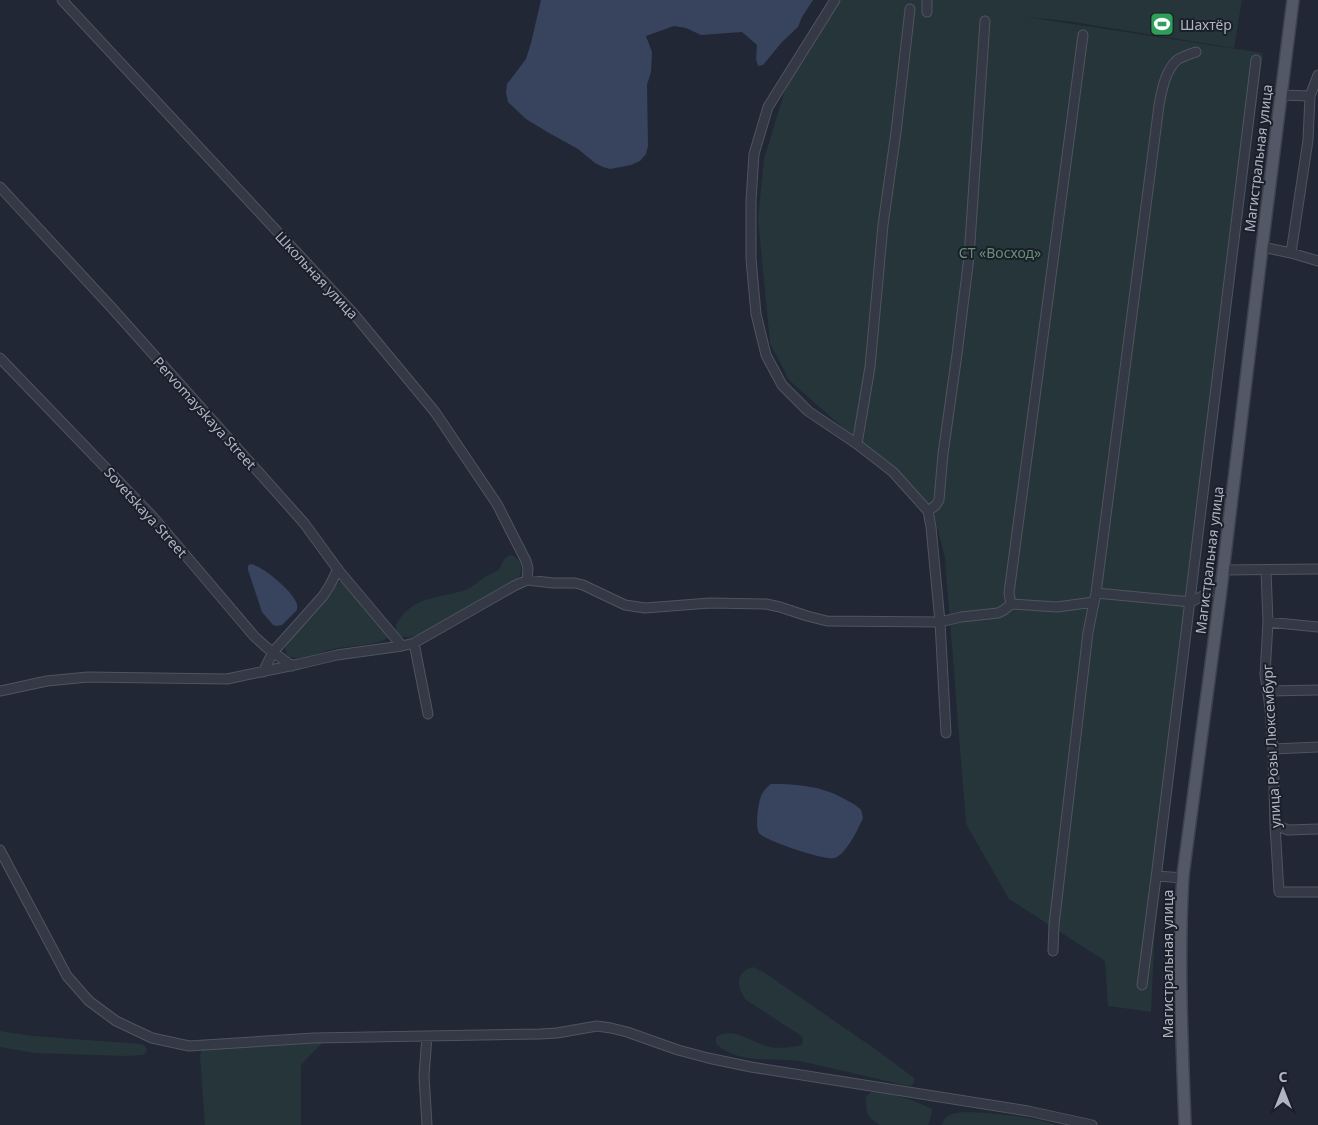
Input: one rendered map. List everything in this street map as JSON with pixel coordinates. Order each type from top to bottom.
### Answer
[{"type":"main road","name":"Магистральная улица","points":[[1185,1125],[1180,956],[1183,878],[1222,583],[1293,0]]},
{"type":"street","name":"Школьная улица","points":[[62,0],[353,313],[435,412],[497,504],[526,561],[528,568],[527,580]]},
{"type":"street","points":[[835,0],[768,107],[754,154],[751,201],[751,259],[756,314],[766,355],[782,385],[808,411],[857,444],[893,472],[928,511],[940,622],[946,733]]},
{"type":"street","points":[[926,0],[927,12]]},
{"type":"street","points":[[857,444],[870,367],[883,225],[910,9]]},
{"type":"street","points":[[928,511],[939,500],[943,454],[969,257],[985,20]]},
{"type":"street","points":[[1011,604],[1009,593],[1083,35]]},
{"type":"street","points":[[1053,951],[1054,925],[1086,652],[1095,598],[1158,105],[1164,83],[1171,68],[1177,60],[1196,52]]},
{"type":"street","points":[[1142,985],[1157,876],[1256,60]]},
{"type":"street","points":[[1291,253],[1308,140],[1310,96],[1318,75]]},
{"type":"street","points":[[1281,95],[1310,96]]},
{"type":"street","name":"Pervomayskaya Street","points":[[0,187],[111,307],[297,515],[338,569],[402,646]]},
{"type":"street","points":[[1262,247],[1318,261]]},
{"type":"street","name":"Sovetskaya Street","points":[[0,358],[153,517],[254,636],[292,666]]},
{"type":"street","points":[[1223,570],[1318,568]]},
{"type":"street","points":[[263,672],[273,652],[323,596],[338,569]]},
{"type":"street","name":"улица Розы Люксембург","points":[[1266,570],[1268,622],[1265,675],[1273,749],[1279,892],[1318,892]]},
{"type":"street","points":[[0,691],[70,678],[227,678],[338,655],[402,646],[414,643],[527,580],[575,583],[626,605],[644,608],[710,603],[766,604],[827,620],[940,622],[961,617],[998,613],[1011,604],[1057,607],[1095,598],[1190,602],[1222,583]]},
{"type":"street","points":[[1268,622],[1318,627]]},
{"type":"street","points":[[414,643],[428,714]]},
{"type":"street","points":[[1267,691],[1318,690]]},
{"type":"street","points":[[1273,749],[1318,747]]},
{"type":"street","points":[[1275,825],[1288,830],[1318,829]]},
{"type":"street","points":[[0,850],[67,976],[89,1001],[116,1021],[152,1038],[189,1046],[314,1038],[540,1034],[597,1026],[626,1032],[678,1050],[717,1060],[1028,1111],[1092,1125]]},
{"type":"street","points":[[1157,876],[1183,878]]},
{"type":"street","points":[[427,1036],[424,1076],[428,1125]]},
{"type":"green space","name":"СТ «Восход»","points":[[841,0],[1242,0],[1234,48],[1067,21],[1026,17],[1263,53],[1157,884],[1151,1012],[1108,1006],[1105,961],[1009,899],[966,824],[945,558],[932,507],[789,380],[770,343],[758,219],[764,159],[790,74]]},
{"type":"green space","points":[[512,555],[521,566],[521,573],[516,580],[428,631],[415,636],[402,637],[396,631],[397,623],[414,606],[431,598],[470,588],[486,576],[499,570],[505,559]]},
{"type":"green space","points":[[338,582],[346,584],[388,634],[387,638],[376,643],[333,649],[300,658],[289,656],[285,648],[288,639],[329,596]]},
{"type":"green space","points":[[753,967],[765,973],[878,1051],[914,1078],[914,1083],[911,1086],[904,1085],[800,1061],[755,1059],[724,1050],[716,1043],[716,1037],[730,1033],[773,1048],[799,1046],[802,1044],[803,1039],[800,1035],[746,1000],[739,985],[740,976],[747,969]]},
{"type":"green space","points":[[0,1031],[33,1036],[141,1044],[146,1047],[147,1051],[143,1055],[127,1056],[35,1053],[0,1047]]},
{"type":"green space","points":[[323,1042],[301,1065],[301,1125],[205,1125],[200,1055],[203,1048]]},
{"type":"green space","points":[[871,1092],[902,1097],[932,1109],[928,1125],[880,1125],[869,1117],[867,1111],[866,1097]]},
{"type":"green space","points":[[967,1112],[1012,1115],[1056,1125],[942,1125],[948,1116]]},
{"type":"water","points":[[541,0],[813,0],[798,27],[782,42],[763,65],[758,66],[756,59],[757,45],[742,32],[701,35],[686,28],[674,26],[646,36],[652,52],[651,72],[647,85],[648,146],[646,154],[640,161],[631,165],[610,169],[595,163],[578,149],[526,119],[508,102],[507,84],[526,59]]},
{"type":"water","points":[[250,564],[262,569],[276,579],[296,602],[297,610],[282,625],[273,625],[262,612],[248,570]]},
{"type":"water","points":[[771,784],[801,785],[820,789],[839,796],[860,809],[863,818],[844,851],[835,858],[809,854],[772,841],[759,833],[757,821],[760,800],[764,791]]},
{"type":"place","name":"Шахтёр","points":[[1162,24]]}]
